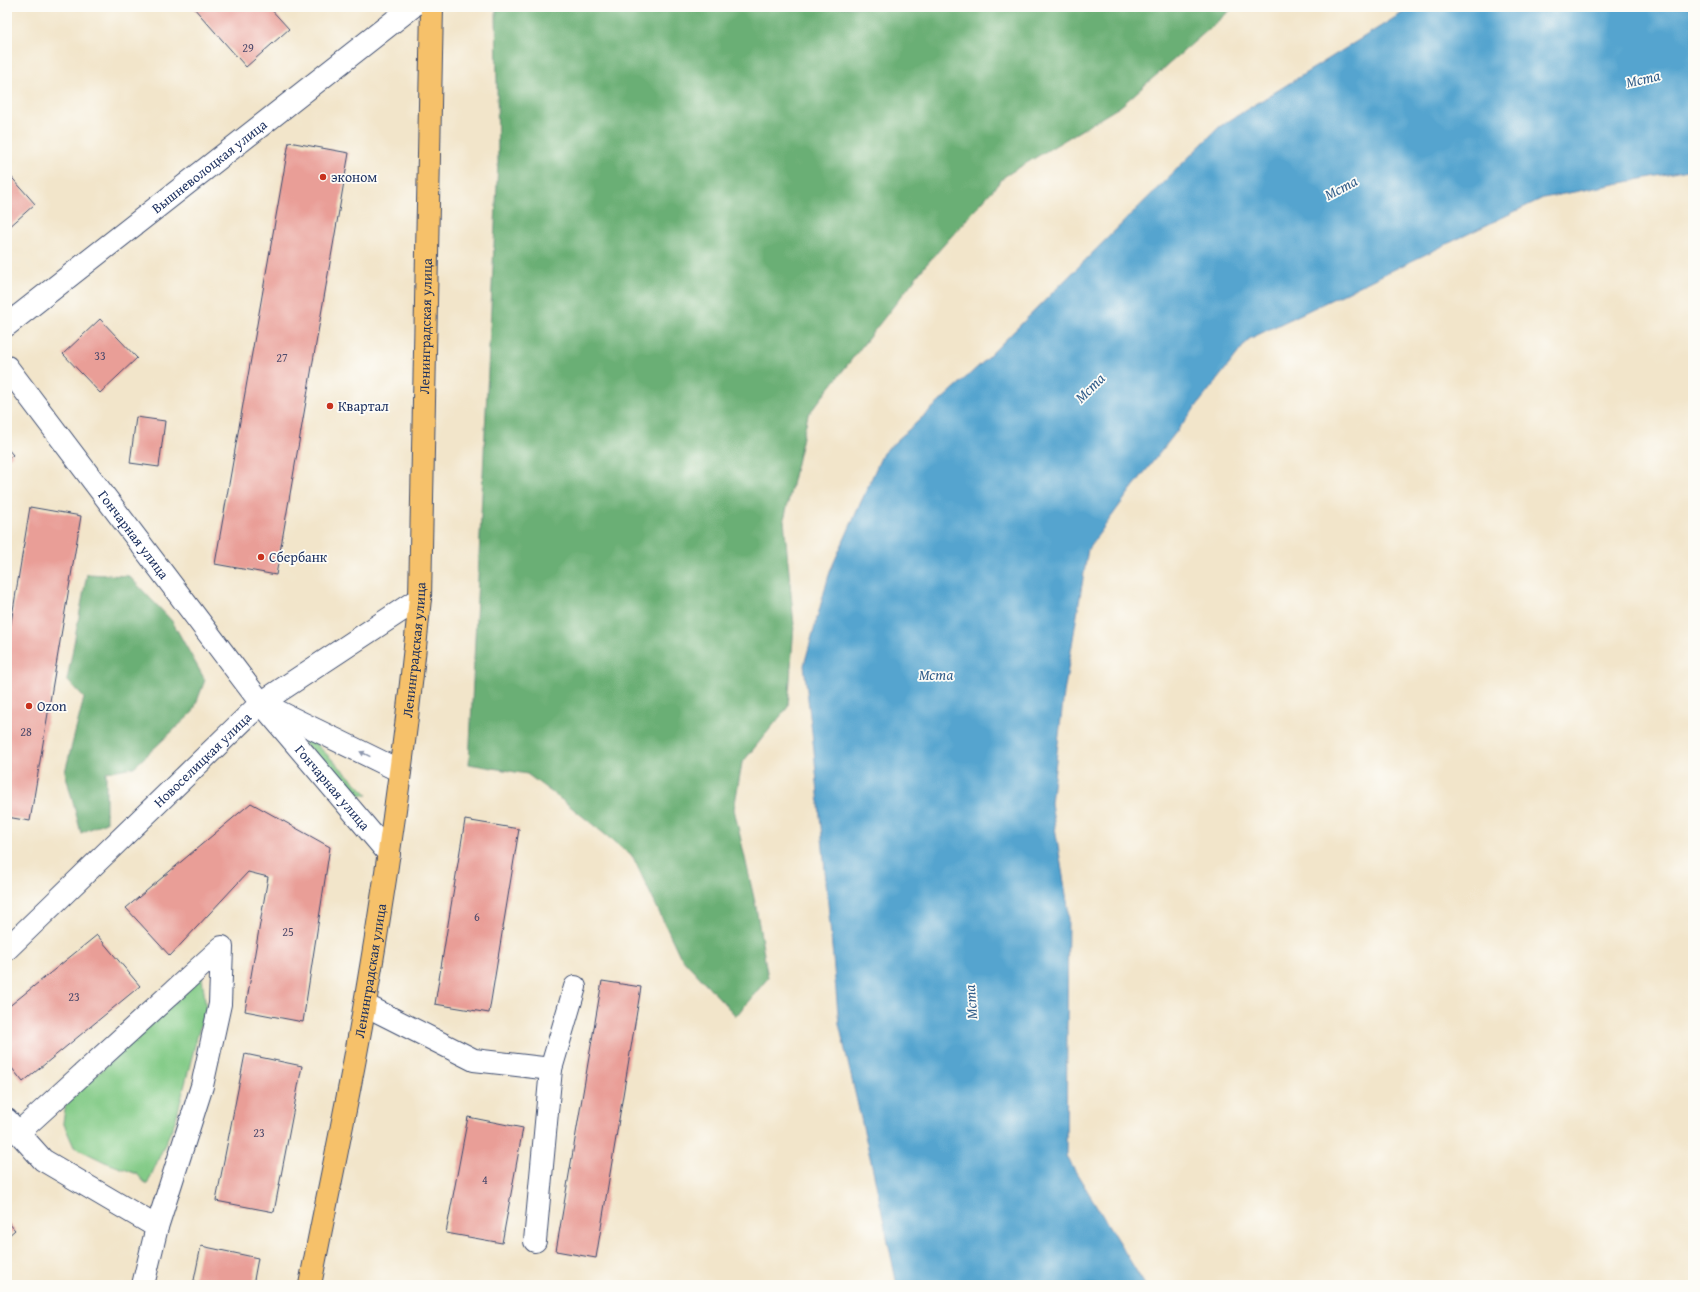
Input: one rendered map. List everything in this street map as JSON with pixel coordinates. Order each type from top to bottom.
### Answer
[{"type":"main road","name":"Ленинградская улица","points":[[310,1285],[365,1005],[389,854],[412,679],[420,598],[432,7]]},
{"type":"street","name":"Вышневолоцкая улица","points":[[7,325],[412,7]]},
{"type":"street","name":"Гончарная улица","points":[[7,367],[261,702],[389,854]]},
{"type":"street","name":"Новоселицкая улица","points":[[7,949],[261,702],[420,598]]},
{"type":"street","name":"Гончарная улица","points":[[261,702],[400,772]]},
{"type":"street","points":[[143,1285],[157,1227],[202,1086],[220,1004],[222,947],[13,1126],[43,1160],[157,1227]]},
{"type":"street","points":[[535,1241],[551,1068],[575,988]]},
{"type":"street","points":[[365,1005],[474,1060],[551,1068]]},
{"type":"green space","points":[[496,7],[1234,7],[1121,106],[1005,176],[925,266],[808,415],[784,520],[794,625],[788,707],[742,763],[734,809],[756,907],[768,978],[736,1016],[680,956],[633,857],[566,803],[527,774],[469,764],[498,162]]},
{"type":"green space","points":[[87,574],[129,576],[172,621],[205,680],[193,712],[134,767],[106,772],[106,822],[81,833],[65,772],[84,698],[67,680]]},
{"type":"green space","points":[[307,735],[368,795],[353,795],[299,738]]},
{"type":"green space","points":[[202,977],[206,1008],[176,1119],[147,1185],[137,1174],[105,1162],[74,1147],[63,1122],[66,1103]]},
{"type":"water","name":"Мста","points":[[1419,7],[1693,7],[1693,169],[1543,198],[1249,339],[1130,491],[1088,549],[1064,693],[1051,803],[1068,907],[1066,1156],[1145,1285],[897,1285],[873,1170],[839,1024],[814,750],[804,665],[830,571],[883,453],[981,364],[1219,127],[1407,10]]},
{"type":"building","points":[[193,7],[269,7],[289,29],[246,67]]},
{"type":"building","points":[[289,142],[349,153],[276,575],[215,564]]},
{"type":"building","points":[[7,172],[35,204],[7,229]]},
{"type":"building","points":[[100,319],[137,358],[100,393],[63,354]]},
{"type":"building","points":[[136,417],[165,421],[159,467],[130,463]]},
{"type":"building","points":[[7,448],[13,455],[7,460]]},
{"type":"building","points":[[30,507],[81,516],[30,821],[7,817],[7,647]]},
{"type":"building","points":[[251,803],[330,847],[303,1022],[245,1011],[268,877],[248,872],[170,956],[126,908]]},
{"type":"building","points":[[465,820],[519,829],[489,1013],[435,1004]]},
{"type":"building","points":[[97,935],[140,986],[23,1082],[7,1062],[7,1008]]},
{"type":"building","points":[[602,981],[641,987],[596,1258],[556,1251]]},
{"type":"building","points":[[245,1054],[302,1066],[274,1212],[216,1201]]},
{"type":"building","points":[[468,1117],[523,1128],[502,1243],[446,1233]]},
{"type":"building","points":[[7,1221],[15,1230],[7,1237]]},
{"type":"building","points":[[201,1246],[258,1258],[253,1285],[193,1285]]},
{"type":"place","name":"эконом","points":[[323,177]]},
{"type":"place","name":"Квартал","points":[[330,406]]},
{"type":"place","name":"Сбербанк","points":[[261,557]]},
{"type":"place","name":"Ozon","points":[[29,706]]}]
